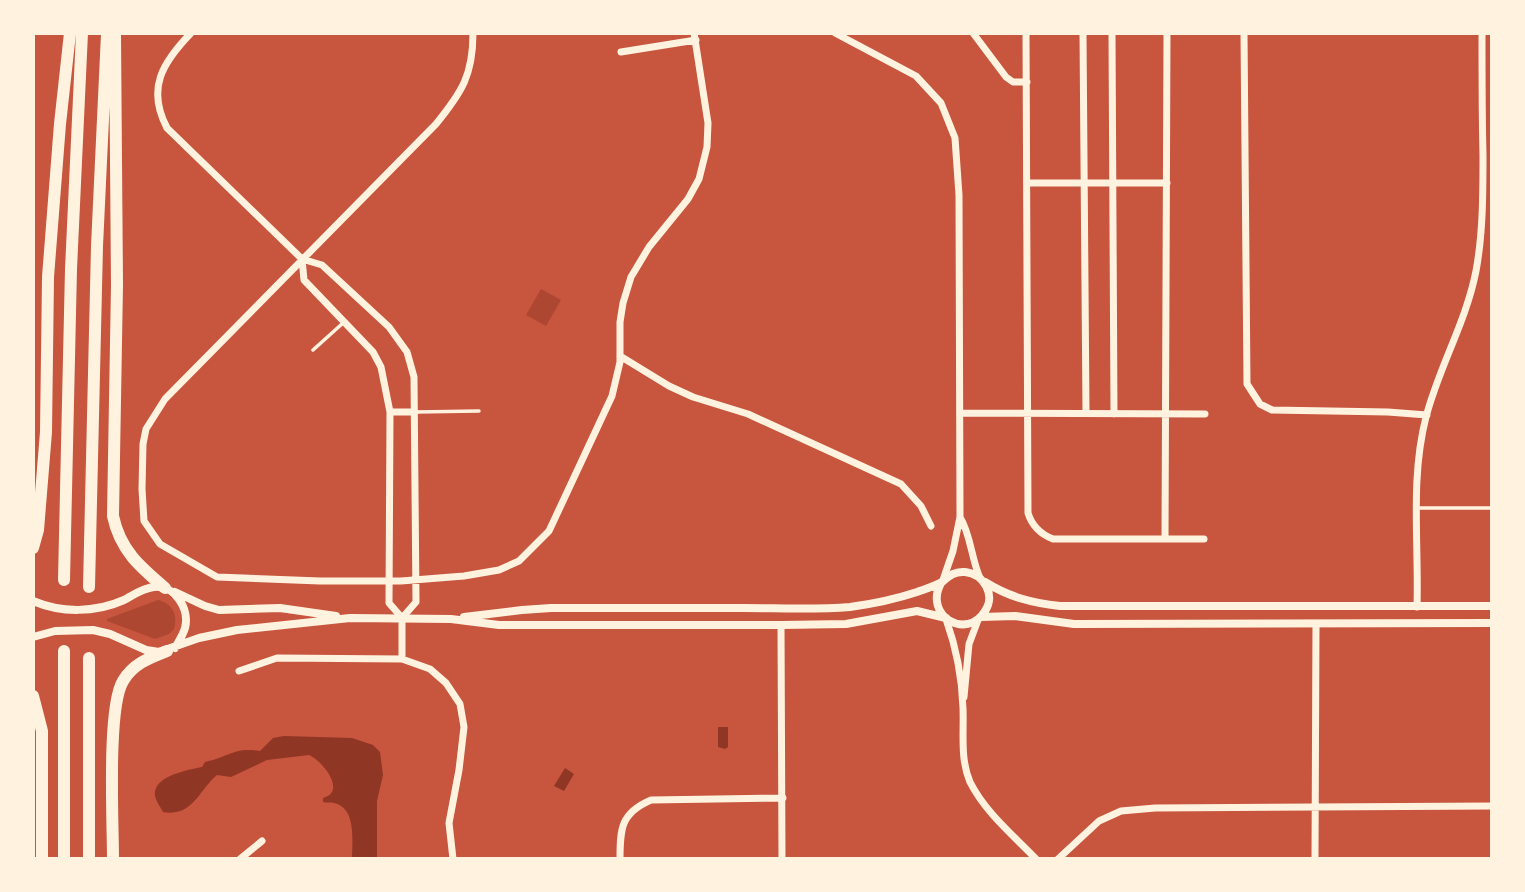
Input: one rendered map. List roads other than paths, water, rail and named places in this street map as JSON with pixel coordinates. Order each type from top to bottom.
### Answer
[{"type":"highway","points":[[33,548],[38,530],[46,432],[48,277],[70,33]]},
{"type":"highway","points":[[64,580],[70,281],[82,33]]},
{"type":"highway","points":[[89,587],[95,299],[107,33]]},
{"type":"highway","points":[[115,33],[117,285],[113,516],[116,532],[128,553],[140,568],[166,588]]},
{"type":"highway","points":[[113,859],[116,696],[133,668],[144,660],[171,649]]},
{"type":"highway","points":[[64,651],[64,859]]},
{"type":"highway","points":[[89,658],[89,859]]},
{"type":"highway","points":[[33,696],[42,731],[42,859]]},
{"type":"street","points":[[191,33],[171,54],[157,91],[158,111],[167,128],[302,260],[323,265],[388,327],[407,352],[414,377],[416,602],[402,618]]},
{"type":"street","points":[[474,33],[469,75],[459,96],[436,124],[165,399],[146,429],[142,489],[145,521],[160,544],[217,577],[389,582],[499,570],[519,561],[549,531],[618,379],[621,323],[631,277],[649,247],[688,200],[702,168],[708,123],[695,37],[621,52]]},
{"type":"street","points":[[835,33],[916,76],[941,103],[952,127],[958,169],[960,517],[953,551],[936,601],[946,619],[956,651],[963,705],[964,760],[970,780],[979,799],[1036,859]]},
{"type":"street","points":[[973,33],[1006,78],[1013,82],[1027,82]]},
{"type":"street","points":[[1026,33],[1028,513],[1037,529],[1053,539],[1204,539]]},
{"type":"street","points":[[1083,33],[1086,413]]},
{"type":"street","points":[[1112,33],[1114,414]]},
{"type":"street","points":[[1166,539],[1167,33]]},
{"type":"street","points":[[1244,33],[1247,384],[1260,404],[1272,410],[1427,415]]},
{"type":"street","points":[[1417,607],[1417,468],[1427,415],[1476,272],[1483,195],[1482,33]]},
{"type":"street","points":[[1027,183],[1167,183]]},
{"type":"street","points":[[302,260],[304,280],[373,352],[382,367],[390,412],[389,603],[402,618],[402,659]]},
{"type":"street","points":[[620,356],[669,386],[693,397],[748,414],[901,484],[912,495],[931,526]]},
{"type":"street","points":[[390,412],[415,412]]},
{"type":"street","points":[[960,413],[1205,414]]},
{"type":"street","points":[[960,517],[966,529],[974,564],[989,600],[969,644],[963,705]]},
{"type":"street","points":[[451,619],[551,608],[847,607],[896,598],[942,582],[961,572],[974,574],[1010,596],[1027,602],[1060,606],[1492,606]]},
{"type":"street","points":[[33,601],[53,608],[84,609],[117,603],[149,587],[166,588],[219,610],[280,608],[350,618]]},
{"type":"street","points":[[166,588],[180,601],[185,614],[185,629],[171,649]]},
{"type":"street","points":[[33,637],[55,631],[93,630],[110,634],[146,650],[171,649],[199,638],[237,630],[350,618],[451,619],[499,625],[781,625],[846,624],[913,612],[925,612],[962,624],[979,618],[1015,616],[1074,624],[1492,622]]},
{"type":"street","points":[[1315,859],[1316,624]]},
{"type":"street","points":[[781,625],[782,859]]},
{"type":"street","points":[[239,671],[277,658],[402,659],[430,668],[446,683],[460,704],[464,727],[449,823],[453,859]]},
{"type":"street","points":[[620,859],[625,818],[637,806],[651,800],[783,798]]},
{"type":"street","points":[[1058,859],[1100,821],[1121,811],[1155,808],[1492,806]]},
{"type":"street","points":[[240,859],[262,841]]},
{"type":"lane","points":[[313,350],[344,322]]},
{"type":"lane","points":[[415,412],[479,411]]},
{"type":"lane","points":[[1417,508],[1492,508]]}]
